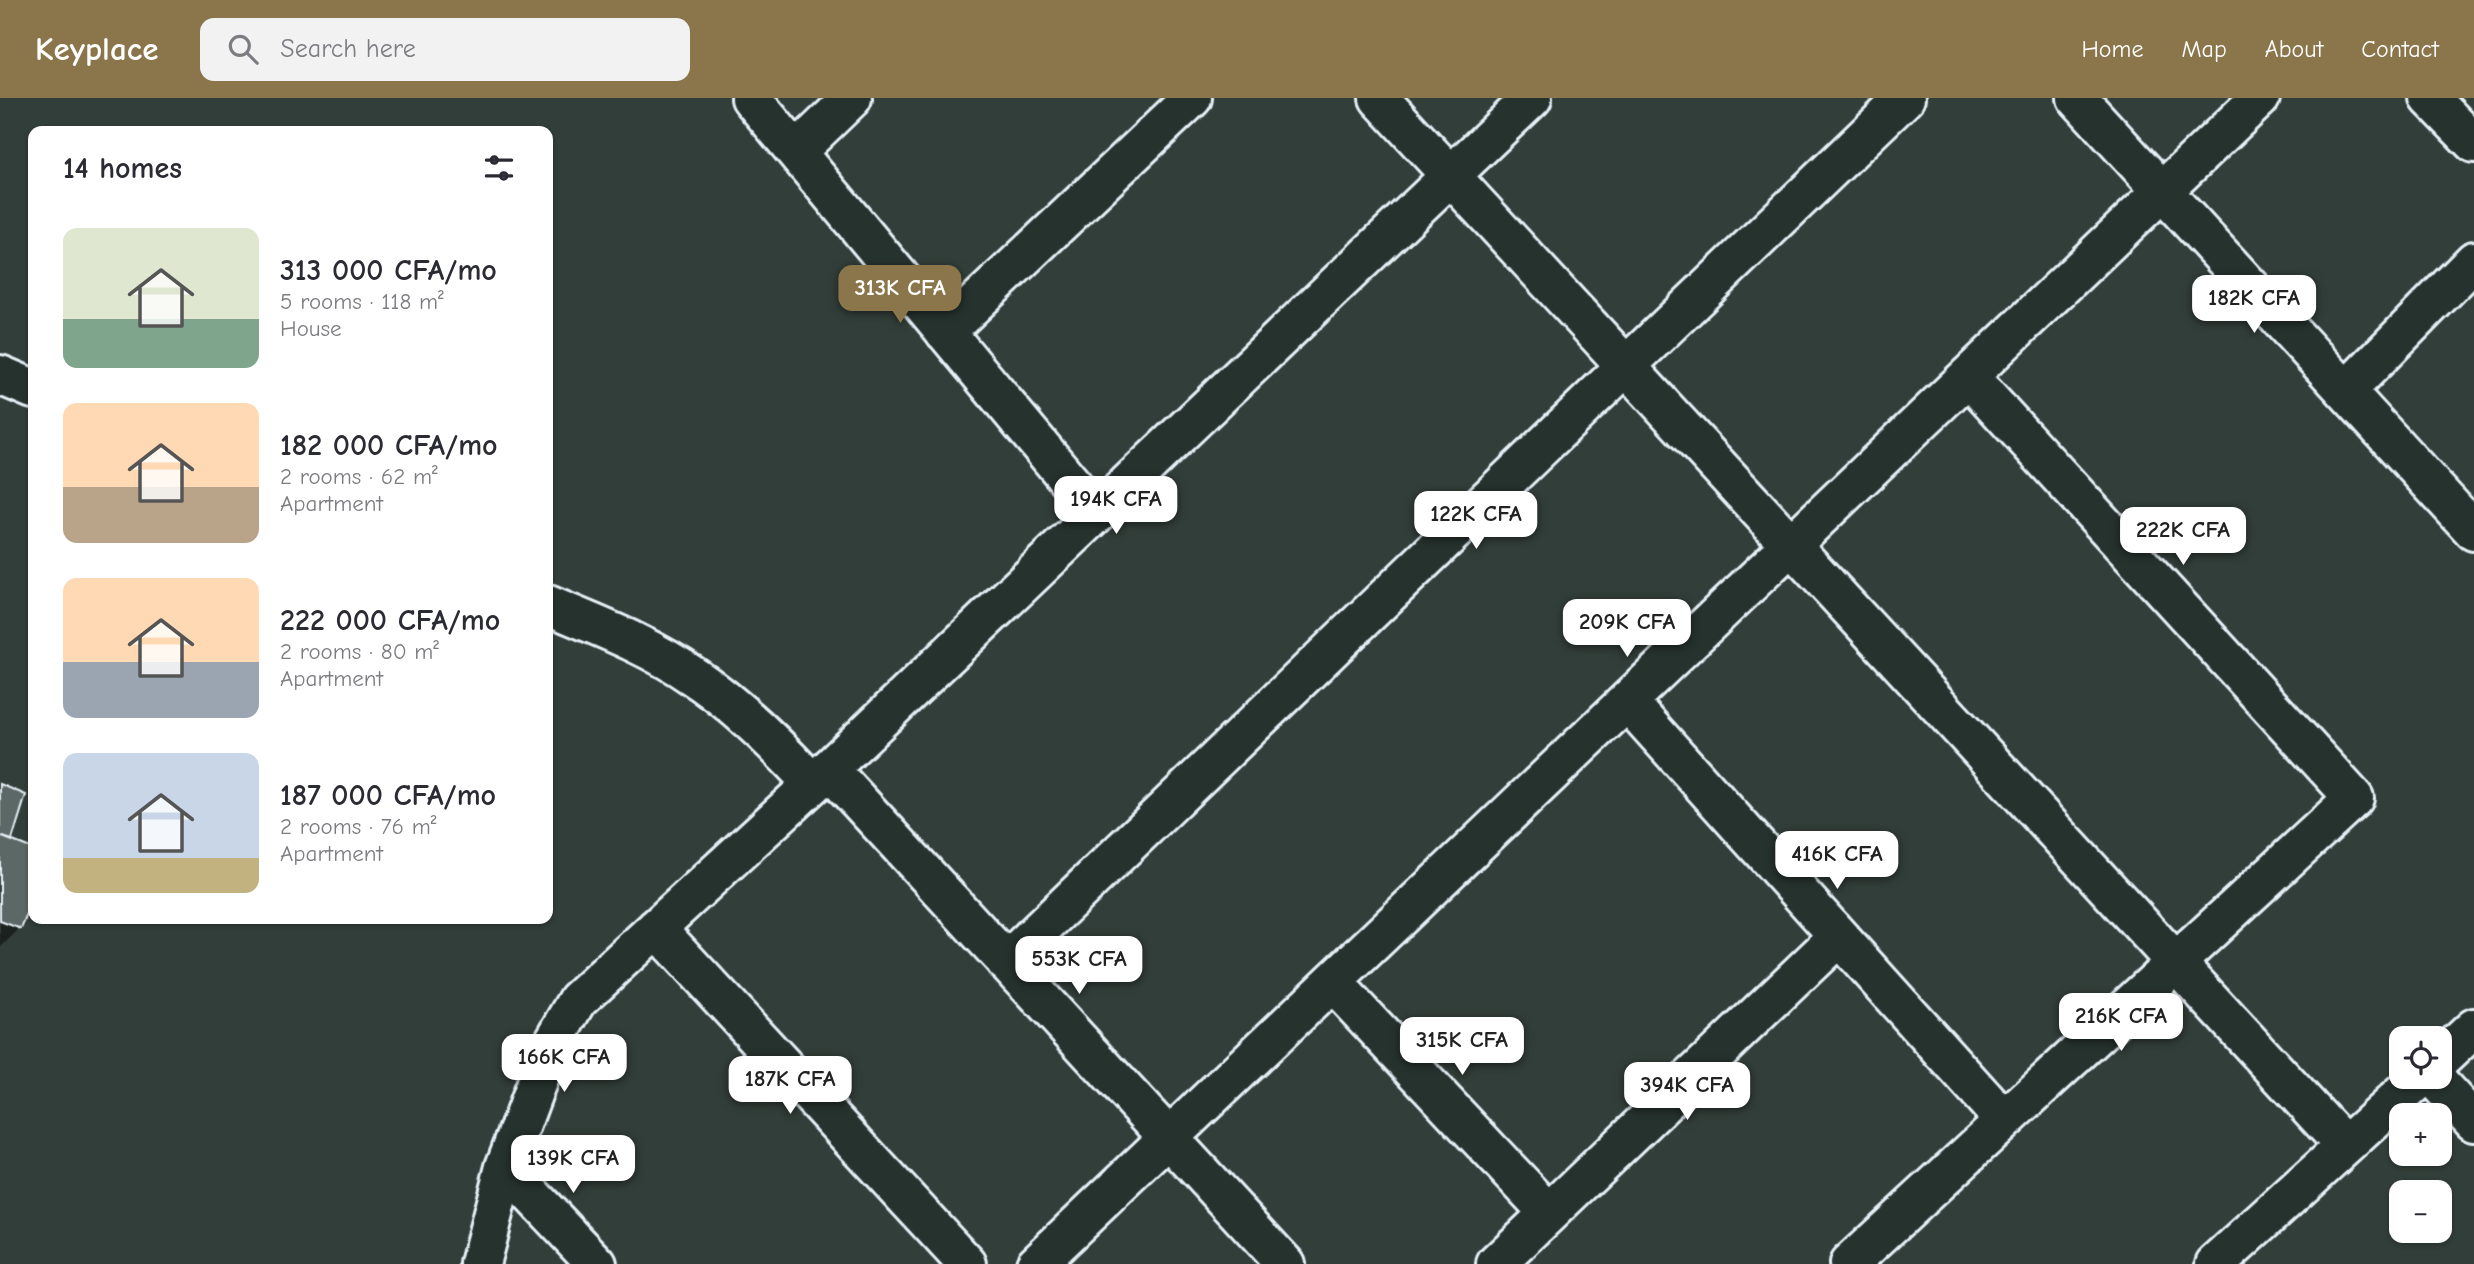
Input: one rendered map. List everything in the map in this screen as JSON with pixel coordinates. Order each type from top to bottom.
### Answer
[{"type":"street","points":[[751,98],[1096,513]]},
{"type":"street","points":[[796,152],[852,98]]},
{"type":"street","points":[[945,332],[1192,98]]},
{"type":"street","points":[[1379,98],[2345,1146]]},
{"type":"street","points":[[480,1264],[505,1167],[548,1052],[578,1000],[821,776],[1532,98]]},
{"type":"street","points":[[1006,962],[1905,98]]},
{"type":"street","points":[[2077,98],[2474,531]]},
{"type":"street","points":[[1036,1264],[2260,98]]},
{"type":"street","points":[[2430,98],[2474,143]]},
{"type":"street","points":[[2346,391],[2474,261]]},
{"type":"street","points":[[0,375],[28,387]]},
{"type":"street","points":[[1849,1264],[2354,798],[1968,376]]},
{"type":"street","points":[[553,607],[621,635],[694,676],[778,747],[821,776],[1006,962],[1285,1264]]},
{"type":"street","points":[[1627,701],[2004,1121]]},
{"type":"street","points":[[656,928],[967,1264]]},
{"type":"street","points":[[1496,1264],[1838,936]]},
{"type":"street","points":[[1332,982],[1549,1213]]},
{"type":"street","points":[[2452,1049],[2474,1028]]},
{"type":"street","points":[[2216,1264],[2408,1089]]},
{"type":"street","points":[[2444,1089],[2474,1122]]},
{"type":"street","points":[[505,1167],[597,1264]]},
{"type":"building","points":[[0,784],[26,795],[12,840],[0,836]]},
{"type":"building","points":[[0,836],[28,847],[28,912],[21,929],[0,921]]}]
